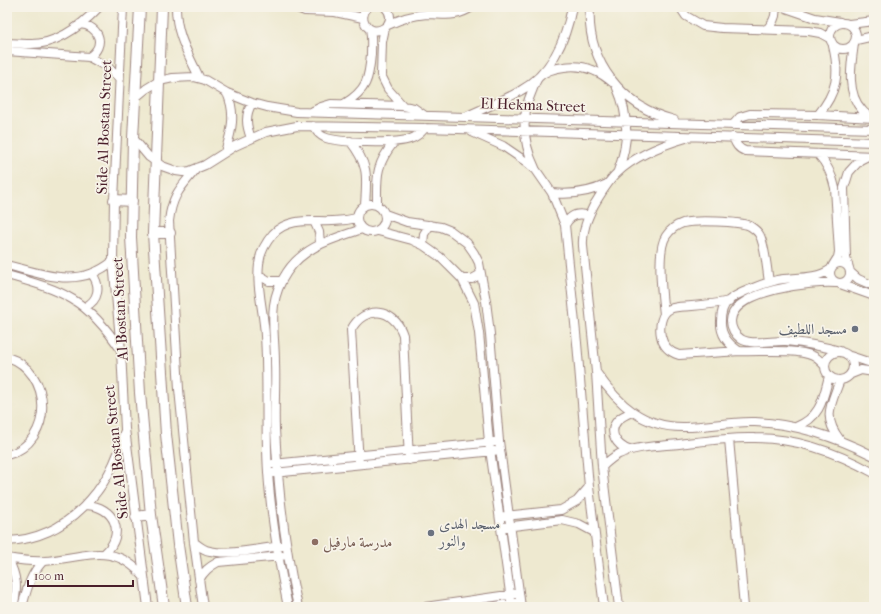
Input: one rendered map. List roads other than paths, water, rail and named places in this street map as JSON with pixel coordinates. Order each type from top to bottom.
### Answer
[{"type":"street","points":[[7,43],[41,43],[62,36],[80,24],[99,7]]},
{"type":"street","name":"Side Al Bostan Street","points":[[123,7],[114,200],[113,261],[126,429],[148,607]]},
{"type":"street","name":"Al Bostan Street","points":[[140,7],[134,98],[131,237],[140,393],[151,515],[164,607]]},
{"type":"street","points":[[162,7],[153,233],[166,434],[178,545],[187,607]]},
{"type":"street","points":[[134,98],[146,88],[159,81],[179,77],[199,77],[179,33],[176,22],[176,7]]},
{"type":"street","points":[[295,7],[305,11],[324,9],[363,18]]},
{"type":"street","points":[[368,7],[364,11],[363,18],[366,26],[375,31],[411,16],[434,11],[452,15],[472,7]]},
{"type":"street","points":[[385,7],[389,12],[390,17],[382,42],[382,75],[388,89],[403,106]]},
{"type":"street","points":[[572,7],[566,34],[560,47],[539,77],[528,101],[525,131],[527,147],[536,170],[552,193],[565,225],[589,487],[604,607]]},
{"type":"street","points":[[590,7],[590,26],[593,41],[604,69],[614,84],[623,103],[627,135],[624,154],[618,172]]},
{"type":"street","points":[[680,7],[686,16],[703,26],[809,31],[820,33],[838,48],[844,49],[850,48],[855,42],[874,36]]},
{"type":"street","points":[[767,29],[772,24],[775,17],[775,7]]},
{"type":"street","points":[[783,7],[815,18],[849,24],[874,21]]},
{"type":"street","points":[[818,115],[836,86],[837,59],[831,42],[831,28],[840,22]]},
{"type":"street","points":[[80,24],[92,28],[99,37],[98,49],[89,57]]},
{"type":"street","points":[[849,24],[855,30],[851,72],[851,86],[854,99],[861,110],[873,118]]},
{"type":"street","points":[[344,104],[354,98],[362,89],[369,74],[372,38],[370,29]]},
{"type":"street","points":[[7,51],[89,57],[103,64],[119,79]]},
{"type":"street","points":[[464,116],[520,92],[548,71],[559,67],[582,66],[603,74],[631,99],[648,110],[686,124]]},
{"type":"street","name":"El Hekma Street","points":[[199,77],[227,93],[252,103],[282,110],[525,119],[874,129]]},
{"type":"street","points":[[225,152],[231,133],[232,120],[231,108],[227,93]]},
{"type":"street","points":[[251,138],[246,120],[252,103]]},
{"type":"street","points":[[313,112],[326,105],[344,104],[403,106],[414,108],[424,115]]},
{"type":"street","points":[[733,125],[740,117],[750,114],[818,115],[873,118]]},
{"type":"street","points":[[313,126],[324,138],[350,141],[394,142],[417,137],[425,128]]},
{"type":"street","name":"El Hekma Street","points":[[201,166],[251,138],[266,132],[282,128],[313,126],[874,142]]},
{"type":"street","points":[[466,130],[503,146],[536,170]]},
{"type":"street","points":[[619,607],[602,467],[596,372],[583,246],[584,231],[589,216],[607,184],[618,172],[631,162],[656,150],[692,136]]},
{"type":"street","points":[[733,137],[736,145],[745,151],[871,156]]},
{"type":"street","points":[[133,138],[144,151],[162,166],[176,171],[190,171],[201,166]]},
{"type":"street","points":[[350,141],[360,155],[366,170],[365,205]]},
{"type":"street","points":[[377,205],[378,170],[384,155],[394,142]]},
{"type":"street","points":[[818,154],[828,166],[835,188],[839,252],[838,257],[832,267],[830,277],[838,284]]},
{"type":"street","points":[[838,284],[848,280],[849,270],[846,258],[845,180],[849,172],[860,160],[871,156]]},
{"type":"street","points":[[201,166],[181,186],[173,200],[170,208],[170,233],[179,389],[194,542],[203,607]]},
{"type":"street","points":[[552,193],[580,193],[590,191],[607,184]]},
{"type":"street","points":[[114,200],[132,201]]},
{"type":"street","points":[[378,231],[383,226],[385,214],[377,205],[365,205],[361,208],[357,218],[358,224],[362,229],[367,232],[378,231],[401,236],[423,245],[440,257],[462,279],[471,297],[477,315],[490,451],[512,605]]},
{"type":"street","points":[[385,214],[407,222],[441,227],[451,231],[467,243],[479,263],[490,341],[500,450],[521,605],[490,607]]},
{"type":"street","points":[[565,225],[567,221],[575,215],[580,214],[589,216]]},
{"type":"street","points":[[288,607],[278,557],[268,474],[266,336],[260,294],[259,264],[267,241],[282,226],[303,220],[334,222],[357,218]]},
{"type":"street","points":[[314,221],[319,232],[320,243]]},
{"type":"street","points":[[664,314],[661,282],[661,256],[663,242],[670,231],[683,223],[727,222],[744,225],[755,230],[762,239],[769,282]]},
{"type":"street","points":[[423,245],[424,234],[430,225]]},
{"type":"street","points":[[298,607],[288,556],[278,473],[275,430],[275,362],[272,316],[277,291],[281,281],[294,263],[311,248],[320,243],[362,229]]},
{"type":"street","points":[[153,233],[170,233]]},
{"type":"street","points":[[7,265],[49,276],[78,278],[92,274],[113,261]]},
{"type":"street","points":[[825,366],[815,356],[794,352],[739,351],[686,355],[673,353],[667,349],[662,341],[660,331],[661,321],[664,314],[669,309],[728,301],[744,292],[769,282],[821,274],[842,263],[858,279],[874,286]]},
{"type":"street","points":[[85,307],[90,304],[97,295],[97,284],[92,274]]},
{"type":"street","points":[[462,279],[472,278],[481,274]]},
{"type":"street","points":[[7,275],[56,290],[85,307],[102,325],[121,351]]},
{"type":"street","points":[[259,275],[269,281],[281,281]]},
{"type":"street","points":[[874,296],[838,284],[824,283],[779,289],[751,299],[736,309],[733,314],[731,325],[736,335],[745,341],[790,342],[819,346],[845,353],[874,364]]},
{"type":"street","points":[[728,301],[736,309]]},
{"type":"street","points":[[728,301],[721,316],[722,333],[732,347],[739,351]]},
{"type":"street","points":[[359,464],[351,330],[360,318],[367,314],[375,313],[382,313],[390,316],[396,321],[403,335],[409,460]]},
{"type":"street","points":[[739,351],[745,341]]},
{"type":"street","points":[[840,352],[834,352],[829,355],[826,360],[826,371],[829,376],[834,379],[840,380],[861,370],[874,372]]},
{"type":"street","points":[[7,356],[17,360],[27,367],[32,373],[39,388],[42,405],[40,424],[32,440],[21,449],[7,455]]},
{"type":"street","points":[[850,356],[853,362],[851,374]]},
{"type":"street","points":[[596,372],[618,400],[632,412],[653,422],[666,426],[685,427],[730,422],[778,424],[796,427],[840,440],[874,456]]},
{"type":"street","points":[[796,427],[817,413],[822,405],[829,376]]},
{"type":"street","points":[[840,380],[830,408],[829,416],[830,425],[840,440]]},
{"type":"street","points":[[630,450],[622,448],[616,442],[614,428],[617,421],[632,412]]},
{"type":"street","points":[[7,541],[24,539],[51,530],[64,523],[86,506],[102,486],[111,470],[119,453],[126,429]]},
{"type":"street","points":[[602,467],[618,454],[630,450],[666,445],[756,438],[780,440],[838,455],[874,473]]},
{"type":"street","points":[[730,439],[744,607]]},
{"type":"street","points":[[268,465],[499,441]]},
{"type":"street","points":[[268,474],[500,450]]},
{"type":"street","points":[[499,516],[560,510],[577,501],[589,487]]},
{"type":"street","points":[[86,506],[102,508],[108,512],[116,526],[114,541],[111,548],[105,553]]},
{"type":"street","points":[[136,517],[151,515]]},
{"type":"street","points":[[501,527],[562,520],[579,524],[594,532]]},
{"type":"street","points":[[194,542],[208,551],[217,553],[287,546]]},
{"type":"street","points":[[13,607],[17,595],[16,580],[7,558],[43,561],[105,553],[118,557],[131,564],[144,577]]},
{"type":"street","points":[[199,580],[206,569],[218,562],[288,556]]},
{"type":"street","points":[[22,607],[32,575],[43,561]]},
{"type":"street","points":[[599,572],[614,571]]},
{"type":"street","points":[[16,580],[23,580],[28,586]]},
{"type":"street","points":[[428,607],[519,593]]},
{"type":"place","name":"مسجد اللطيف","points":[[855,329]]},
{"type":"place","name":"مسجد الهدى والنور","points":[[431,533]]},
{"type":"place","name":"مدرسة مارفيل","points":[[315,542]]}]
